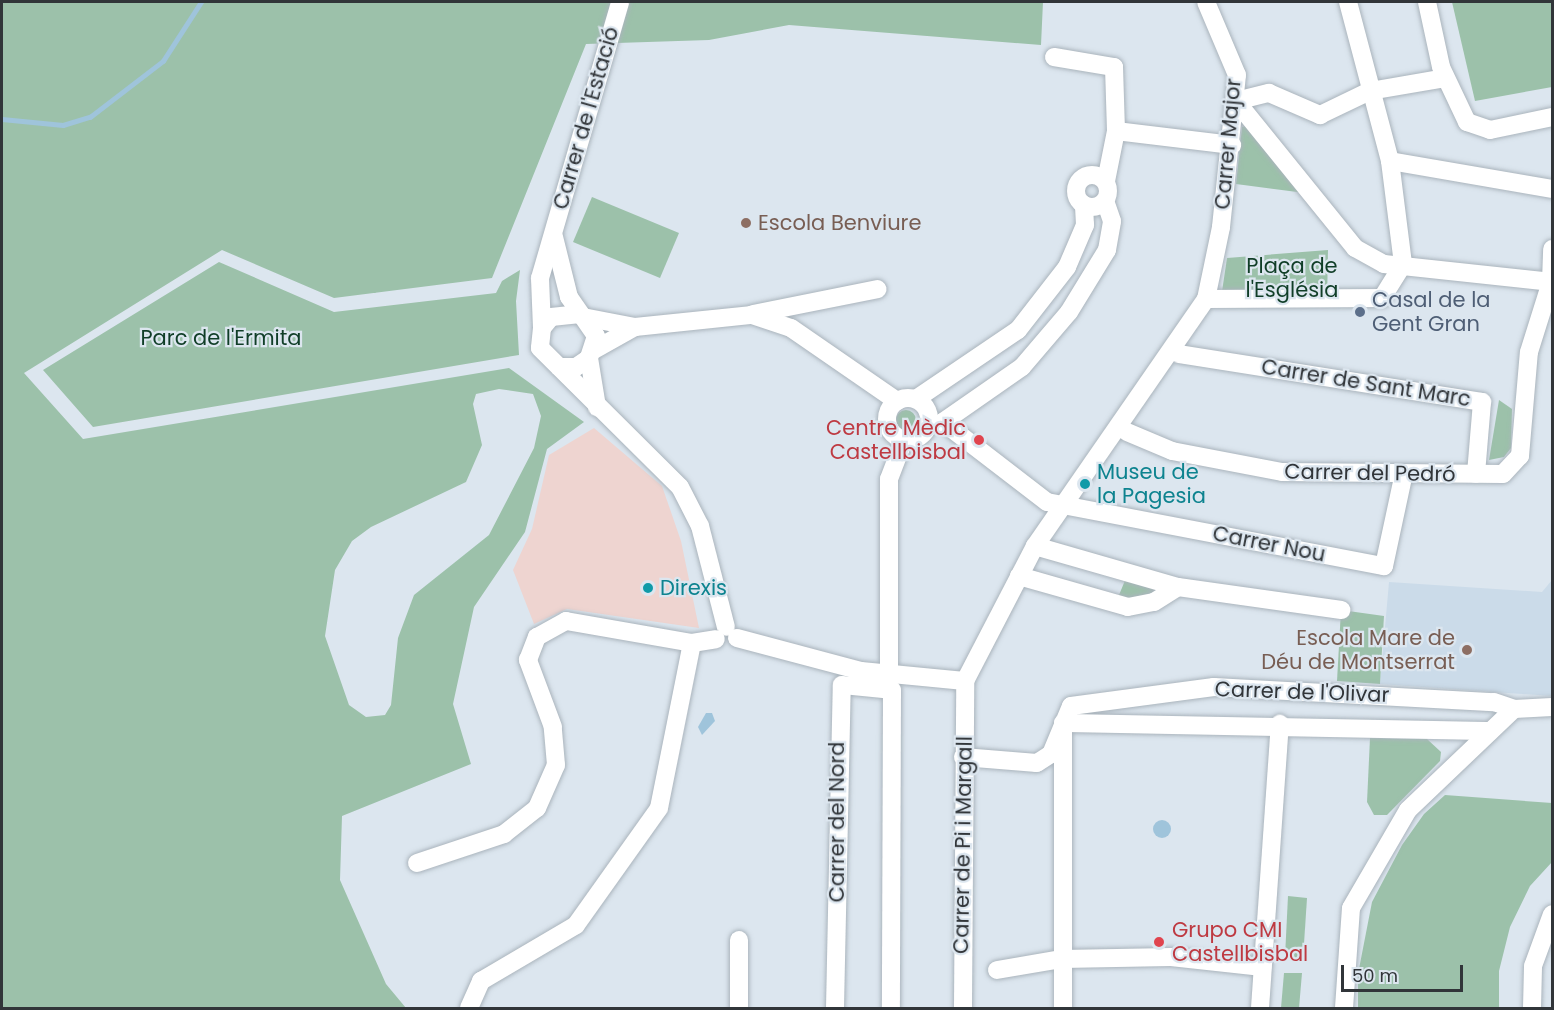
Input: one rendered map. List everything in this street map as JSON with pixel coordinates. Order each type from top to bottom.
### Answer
[{"type":"street","name":"Carrer de l'Estació","points":[[620,2],[540,278],[542,328],[540,348],[680,488],[700,526],[726,634]]},
{"type":"street","name":"Carrer Major","points":[[1206,2],[1238,75],[1232,146],[1216,256],[1206,299]]},
{"type":"street","points":[[417,864],[504,834],[537,808],[556,765],[553,727],[528,660],[537,637],[566,621],[692,643],[726,634],[890,683],[965,681],[1035,546],[1206,299],[1382,298],[1403,264],[1390,161],[1348,2]]},
{"type":"street","points":[[1427,2],[1445,78],[1467,122],[1490,130],[1552,117]]},
{"type":"street","points":[[904,440],[923,435],[936,419],[1022,367],[1069,312],[1107,250],[1113,221],[1105,201],[1106,181],[1116,131],[1114,67],[1054,57]]},
{"type":"street","points":[[1445,78],[1370,92],[1320,115],[1269,93],[1236,101],[1355,248],[1384,264],[1403,264],[1552,282]]},
{"type":"street","points":[[1116,131],[1232,146]]},
{"type":"street","points":[[1390,161],[1552,189]]},
{"type":"street","points":[[752,315],[791,328],[897,401],[916,399],[1018,330],[1067,267],[1085,225],[1084,205],[1076,194],[1081,178],[1095,174],[1106,181]]},
{"type":"street","points":[[1084,205],[1105,201]]},
{"type":"street","name":"Carrer de l'Estació","points":[[554,235],[569,297],[596,336],[592,354],[597,407]]},
{"type":"street","name":"Carrer del Pedró","points":[[1126,432],[1172,451],[1282,472],[1403,477],[1503,474],[1520,456],[1528,352],[1552,282],[1552,249]]},
{"type":"street","points":[[542,328],[565,312],[635,327],[752,315],[878,289]]},
{"type":"street","points":[[559,367],[576,367],[635,327]]},
{"type":"street","name":"Carrer de Sant Marc","points":[[1179,354],[1482,402],[1476,474]]},
{"type":"street","points":[[916,399],[936,419],[1047,501],[1062,505]]},
{"type":"street","points":[[897,401],[888,413],[888,427],[904,440]]},
{"type":"street","points":[[891,1008],[889,479],[904,440]]},
{"type":"street","name":"Carrer Nou","points":[[1062,505],[1384,566],[1403,477]]},
{"type":"street","points":[[1035,546],[1178,587],[1341,610]]},
{"type":"street","points":[[1019,576],[1128,607],[1154,602],[1178,587]]},
{"type":"street","points":[[469,1008],[482,981],[576,925],[659,808],[692,643]]},
{"type":"street","name":"Carrer de Pi i Margall","points":[[963,1008],[965,681]]},
{"type":"street","name":"Carrer del Nord","points":[[835,1008],[838,709],[842,686],[890,683]]},
{"type":"street","name":"Carrer de l'Olivar","points":[[963,757],[1045,760],[1071,706],[1082,701],[1224,686],[1481,701],[1514,709],[1552,707]]},
{"type":"street","points":[[1481,701],[1494,727]]},
{"type":"street","points":[[1344,1008],[1351,908],[1360,889],[1408,810],[1514,709]]},
{"type":"street","points":[[1062,723],[1063,1008]]},
{"type":"street","name":"Carrer de l'Olivar","points":[[1062,723],[1494,727]]},
{"type":"street","points":[[1260,1008],[1280,724]]},
{"type":"street","points":[[1532,1008],[1533,966],[1552,914]]},
{"type":"street","points":[[739,940],[739,1008]]},
{"type":"street","points":[[997,970],[1062,959],[1171,957],[1262,967]]},
{"type":"shaded area","name":"Direxis","points":[[594,428],[662,486],[681,541],[699,628],[567,609],[534,624],[513,570],[532,529],[549,455]]},
{"type":"shaded area","name":"Escola Mare de Déu de Montserrat","points":[[1552,580],[1552,696],[1380,684],[1389,582],[1542,592]]},
{"type":"green space","points":[[2,2],[1043,2],[1041,45],[789,25],[709,40],[586,44],[492,278],[334,298],[222,250],[24,373],[83,439],[509,368],[584,422],[547,449],[525,532],[474,607],[453,704],[471,764],[342,816],[340,880],[386,984],[406,1008],[2,1008]],"holes":[[[499,389],[533,394],[541,416],[534,448],[489,535],[414,595],[398,638],[391,705],[385,715],[366,717],[349,705],[325,636],[335,570],[352,541],[371,527],[466,482],[482,445],[473,404],[476,394]]]},
{"type":"green space","points":[[1452,2],[1552,2],[1552,87],[1475,101]]},
{"type":"green space","points":[[1249,125],[1305,193],[1236,184],[1242,127]]},
{"type":"green space","points":[[592,197],[679,233],[660,278],[573,242]]},
{"type":"green space","name":"Plaça de l'Església","points":[[1328,250],[1327,303],[1220,305],[1227,258]]},
{"type":"green space","name":"Parc de l'Ermita","points":[[219,262],[334,312],[496,293],[502,281],[520,270],[516,301],[519,355],[93,427],[43,370]]},
{"type":"green space","points":[[1499,400],[1512,409],[1511,448],[1504,457],[1489,460]]},
{"type":"green space","points":[[906,410],[913,413],[916,420],[913,427],[906,430],[899,427],[896,420],[899,413]]},
{"type":"green space","points":[[1126,578],[1172,589],[1153,599],[1117,600]]},
{"type":"green space","points":[[1341,610],[1384,616],[1380,684],[1337,681]]},
{"type":"green space","points":[[1370,738],[1427,739],[1441,752],[1440,761],[1387,815],[1374,815],[1367,802]]},
{"type":"green space","points":[[1445,795],[1552,803],[1552,862],[1530,886],[1510,927],[1499,971],[1499,1008],[1358,1008],[1358,974],[1372,902],[1402,845],[1424,814]]},
{"type":"green space","points":[[1288,896],[1307,898],[1303,959],[1285,957]]},
{"type":"green space","points":[[1284,973],[1302,973],[1299,1008],[1281,1008]]},
{"type":"water","points":[[706,713],[712,713],[715,721],[702,735],[698,727]]},
{"type":"water","points":[[1162,820],[1168,823],[1171,829],[1168,835],[1162,838],[1156,835],[1153,829],[1156,823]]},
{"type":"waterway","points":[[2,119],[63,125],[90,117],[163,61],[201,2]]},
{"type":"place","name":"Escola Benviure","points":[[746,223]]},
{"type":"place","name":"Casal de la Gent Gran","points":[[1360,312]]},
{"type":"place","name":"Centre Mèdic Castellbisbal","points":[[979,440]]},
{"type":"place","name":"Museu de la Pagesia","points":[[1085,484]]},
{"type":"place","name":"Direxis","points":[[648,588]]},
{"type":"place","name":"Escola Mare de Déu de Montserrat","points":[[1467,650]]},
{"type":"place","name":"Grupo CMI Castellbisbal","points":[[1159,942]]}]
